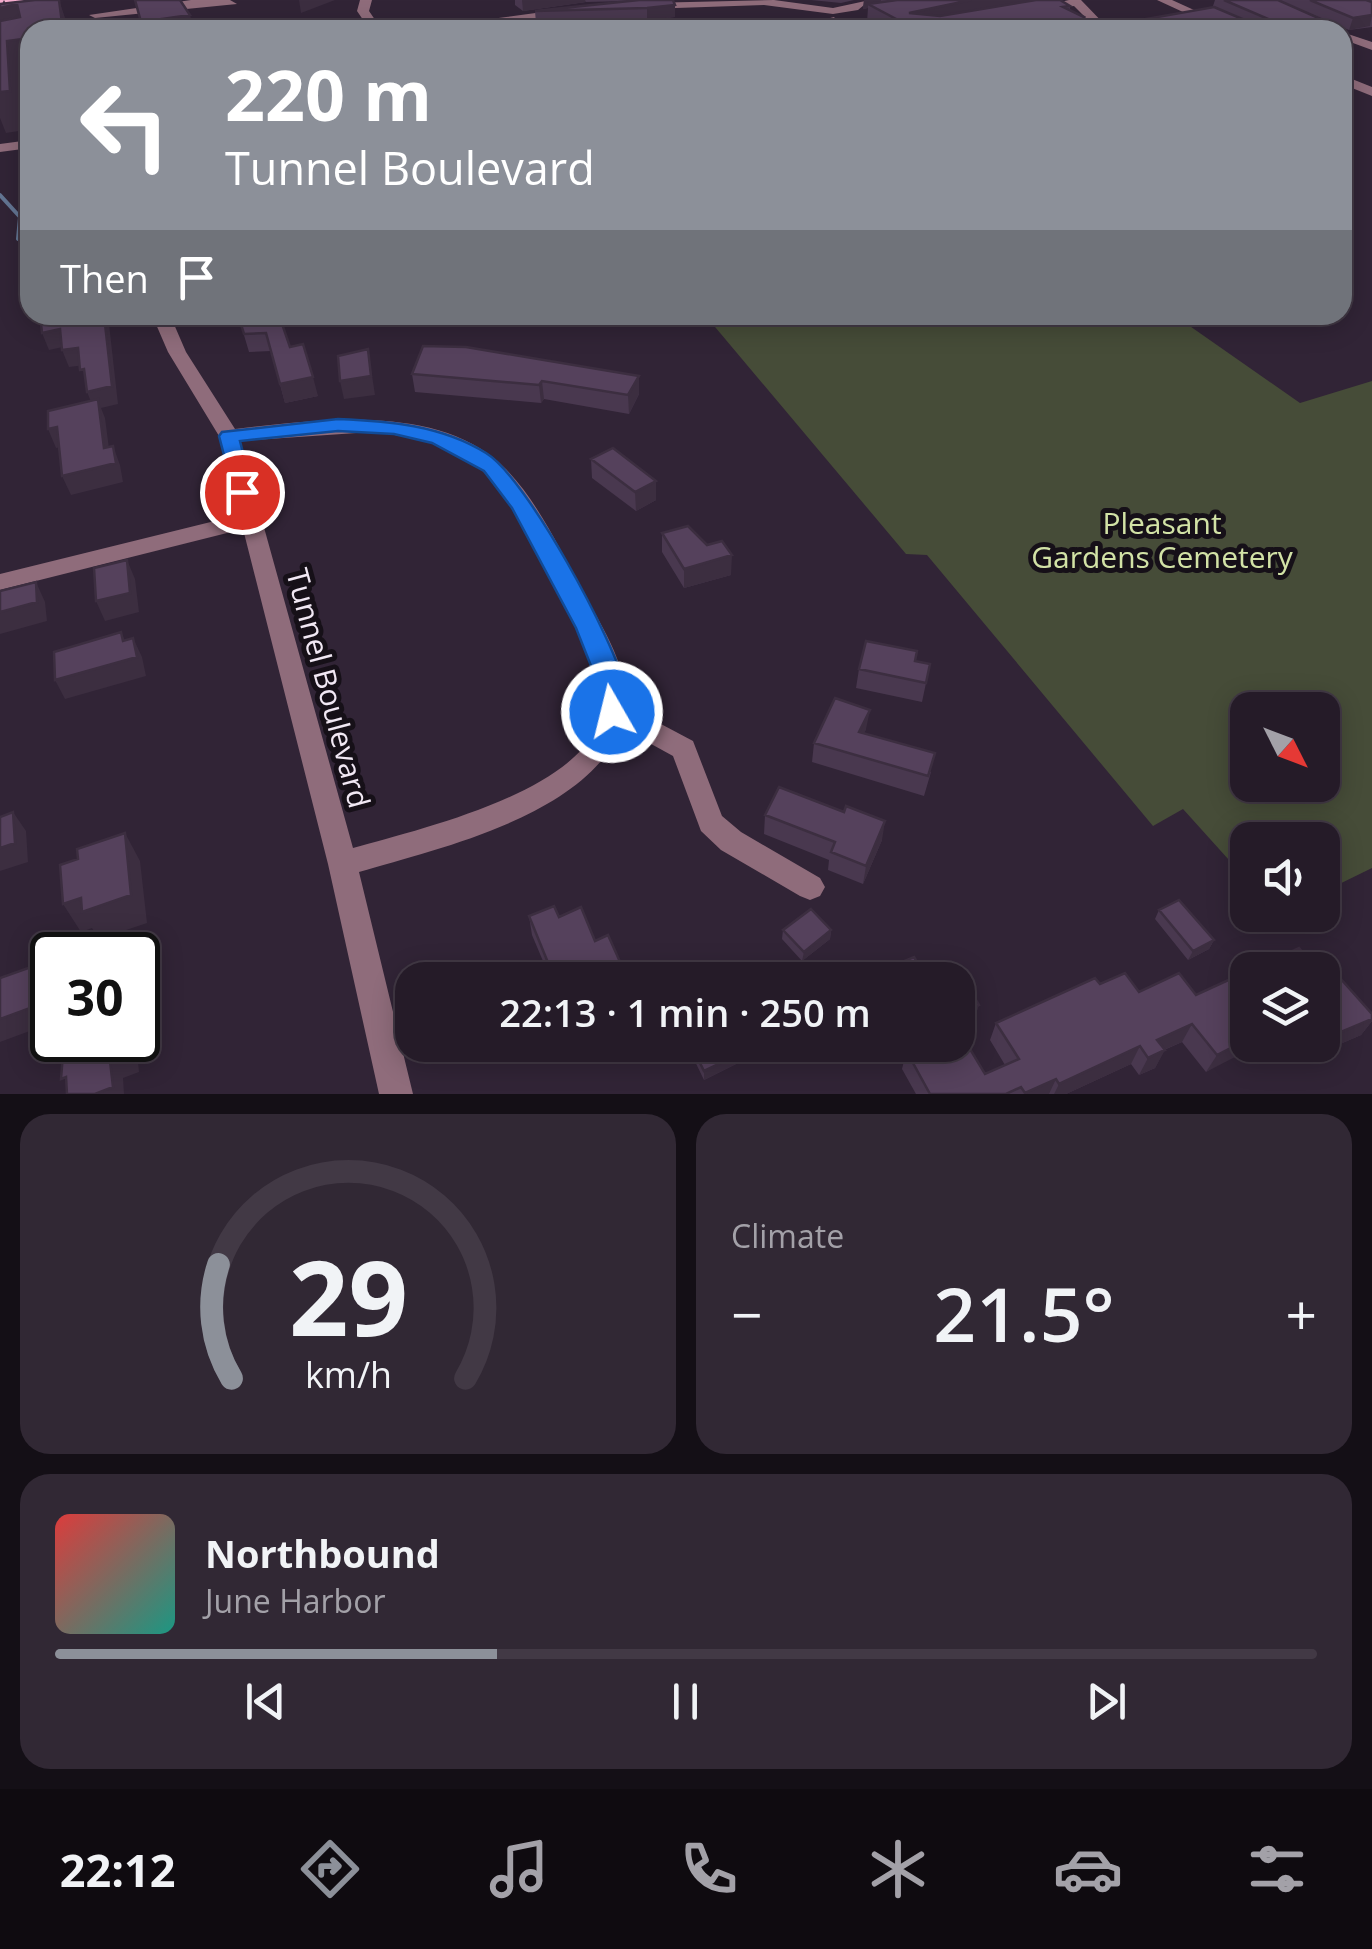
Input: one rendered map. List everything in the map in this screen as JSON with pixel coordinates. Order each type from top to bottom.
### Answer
[{"type":"main road","points":[[0,2],[53,0]]},
{"type":"street","points":[[96,0],[97,20]]},
{"type":"street","points":[[118,12],[124,0]]},
{"type":"street","points":[[95,15],[218,0],[231,4]]},
{"type":"street","points":[[625,7],[764,2],[833,11],[854,8],[864,0]]},
{"type":"street","points":[[1162,0],[1209,20]]},
{"type":"street","points":[[1177,6],[1191,0]]},
{"type":"street","points":[[1261,0],[1308,20]]},
{"type":"street","points":[[1023,11],[1076,1],[1094,20]]},
{"type":"street","points":[[507,20],[586,10]]},
{"type":"street","points":[[842,20],[862,16]]},
{"type":"street","name":"Tunnel Boulevard","points":[[165,325],[177,352],[229,436],[344,864],[396,1094]]},
{"type":"street","points":[[229,436],[338,425],[394,428],[458,446],[492,467],[521,506],[604,659],[614,691],[612,726],[599,745],[556,784],[524,802],[436,837],[344,864]]},
{"type":"street","points":[[0,582],[249,520]]},
{"type":"street","points":[[612,712],[684,749],[711,822],[731,841],[810,887]]},
{"type":"green space","name":"Pleasant Gardens Cemetery","points":[[713,325],[1188,325],[1300,403],[1372,381],[1372,868],[1340,884],[1340,822],[1230,822],[1230,861],[1183,809],[1153,826],[927,555],[906,554]]},
{"type":"building","points":[[59,0],[62,20],[20,20],[20,39],[7,41],[10,91],[0,92],[0,21],[20,17],[17,4],[0,8],[0,4]]},
{"type":"building","points":[[135,0],[180,0],[190,15],[155,20],[140,20]]},
{"type":"building","points":[[673,0],[675,5],[535,11]]},
{"type":"building","points":[[971,0],[909,13],[940,16],[1036,0],[1060,0],[1070,6],[1063,7],[1084,17],[898,20],[868,4]]},
{"type":"building","points":[[1224,0],[1278,0],[1323,20],[1271,20]]},
{"type":"building","points":[[1310,0],[1366,0],[1372,2],[1372,15],[1353,18]]},
{"type":"building","points":[[1214,7],[1245,20],[1140,20]]},
{"type":"building","points":[[41,325],[105,325],[112,386],[87,392],[78,348],[62,350],[60,329],[42,333]]},
{"type":"building","points":[[241,325],[282,325],[290,347],[303,344],[313,377],[280,384],[266,333],[244,334]]},
{"type":"building","points":[[423,346],[466,347],[639,376],[628,395],[542,381],[539,385],[412,374]]},
{"type":"building","points":[[368,349],[371,376],[340,381],[338,356]]},
{"type":"building","points":[[98,399],[104,448],[113,446],[116,463],[62,476],[57,427],[48,429],[48,411]]},
{"type":"building","points":[[613,448],[656,481],[635,492],[591,459]]},
{"type":"building","points":[[688,526],[707,545],[722,541],[732,555],[684,569],[662,533]]},
{"type":"building","points":[[127,560],[130,593],[96,601],[94,568]]},
{"type":"building","points":[[36,582],[37,602],[0,612],[0,591]]},
{"type":"building","points":[[121,632],[123,641],[133,638],[137,657],[55,680],[54,652]]},
{"type":"building","points":[[866,641],[917,651],[915,661],[930,664],[926,683],[859,669]]},
{"type":"building","points":[[835,698],[870,710],[859,732],[935,753],[928,776],[814,743]]},
{"type":"building","points":[[779,787],[844,812],[846,806],[885,821],[866,866],[831,852],[835,842],[765,815]]},
{"type":"building","points":[[13,812],[15,843],[0,848],[0,817]]},
{"type":"building","points":[[125,833],[131,895],[82,912],[81,898],[63,904],[60,865],[78,859],[77,849]]},
{"type":"building","points":[[1179,900],[1214,940],[1193,951],[1159,910]]},
{"type":"building","points":[[554,906],[559,917],[581,907],[595,941],[608,935],[620,962],[548,962],[529,916]]},
{"type":"building","points":[[811,909],[831,930],[804,952],[783,930]]},
{"type":"building","points":[[30,967],[30,1008],[0,1019],[0,978]]},
{"type":"building","points":[[1125,973],[1139,992],[1179,973],[1196,995],[1230,979],[1230,1048],[1217,1055],[1192,1024],[1157,1040],[1165,1050],[1148,1058],[1140,1046],[1059,1084],[1056,1079],[1025,1093],[1021,1087],[1006,1094],[930,1094],[912,1062],[975,1062],[975,1057],[985,1074],[1019,1059],[996,1023],[1095,978],[1100,984]]},
{"type":"building","points":[[1340,978],[1372,1014],[1372,1019],[1340,1032]]},
{"type":"building","points":[[62,1062],[110,1062],[113,1087],[95,1094],[67,1094],[66,1077],[61,1079]]},
{"type":"building","points":[[700,1062],[723,1062],[704,1071]]},
{"type":"waterway","points":[[0,195],[20,217]]},
{"type":"waterway","points":[[20,217],[20,240]]},
{"type":"route","points":[[242,492],[229,436],[338,425],[394,428],[440,439],[475,455],[504,480],[521,506],[588,628],[614,691],[612,712]]}]
